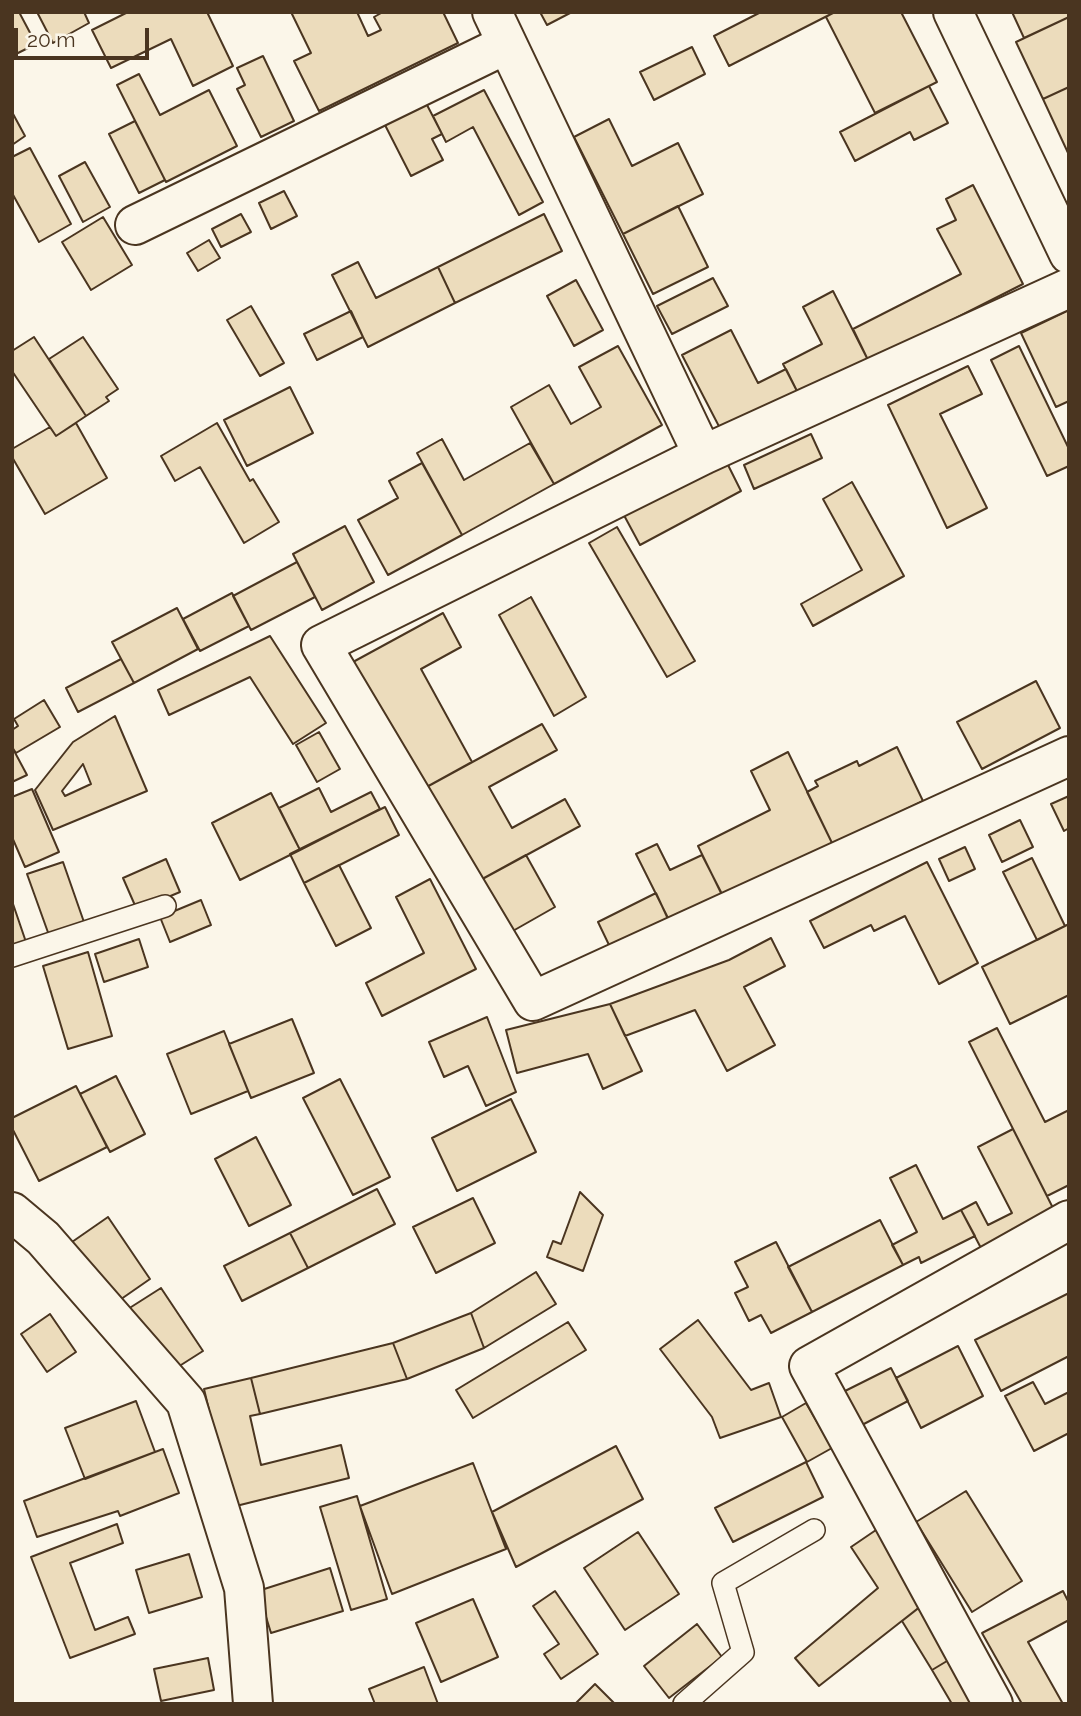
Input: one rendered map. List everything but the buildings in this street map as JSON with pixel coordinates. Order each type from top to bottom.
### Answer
[{"type":"street","points":[[953,12],[1069,254]]},
{"type":"street","points":[[135,225],[500,28],[703,455]]},
{"type":"street","points":[[1069,288],[703,455],[321,645],[533,1001],[1069,756]]},
{"type":"street","points":[[12,1212],[43,1238],[186,1402],[244,1588],[253,1704]]},
{"type":"street","points":[[993,1704],[809,1366],[1069,1220]]},
{"type":"lane","points":[[12,956],[165,906]]},
{"type":"lane","points":[[684,1704],[743,1652],[723,1583],[814,1530]]}]
